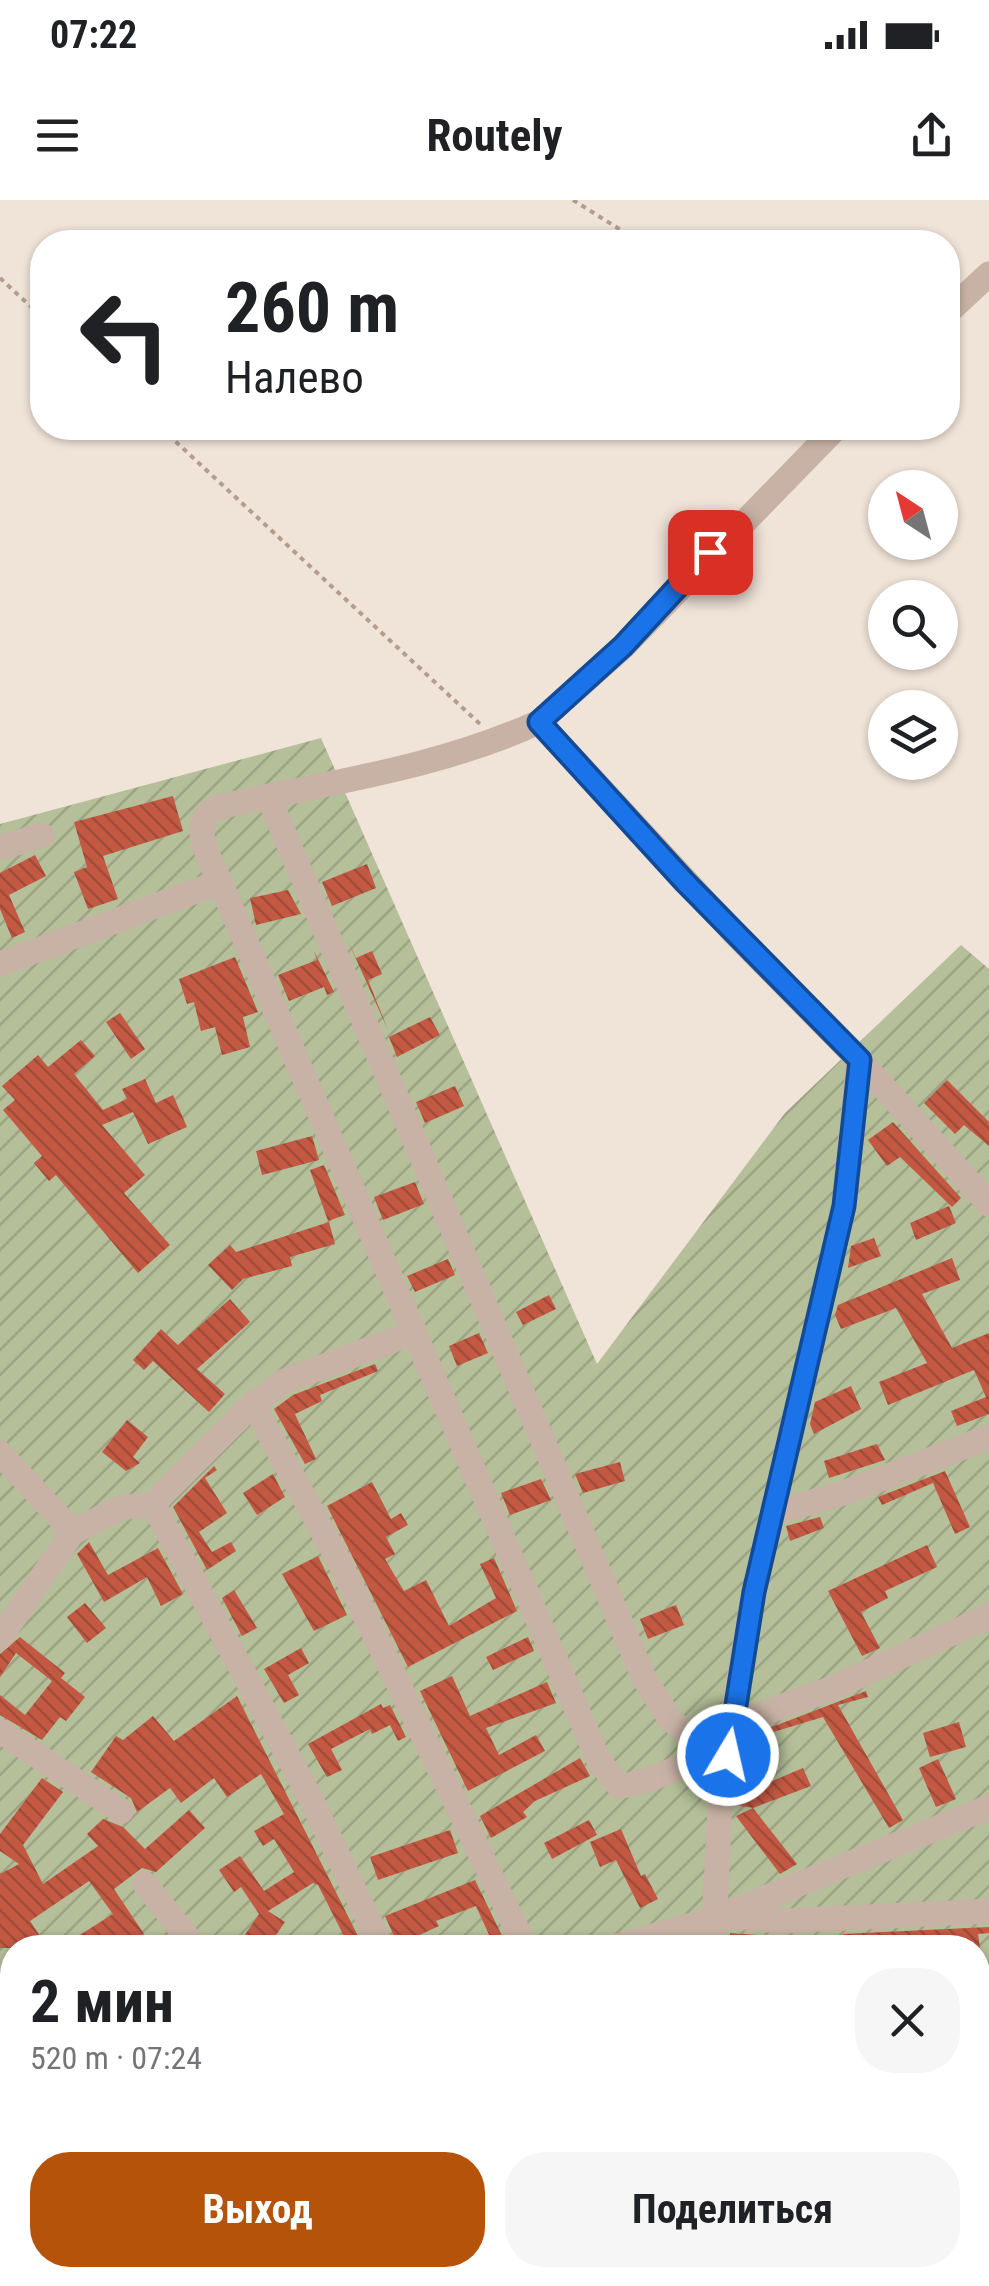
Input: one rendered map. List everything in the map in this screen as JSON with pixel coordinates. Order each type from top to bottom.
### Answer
[{"type":"street","points":[[960,301],[989,274]]},
{"type":"street","points":[[719,1755],[644,1784],[619,1786],[610,1779],[575,1708],[200,832],[203,818],[214,808],[422,765],[498,741],[539,722],[623,646],[710,552],[824,440]]},
{"type":"street","points":[[539,722],[735,934],[860,1060],[989,1204]]},
{"type":"street","points":[[268,796],[644,1678],[670,1719],[719,1755]]},
{"type":"street","points":[[0,848],[42,835]]},
{"type":"street","points":[[0,964],[220,882]]},
{"type":"street","points":[[715,1935],[719,1755],[734,1724],[747,1631],[844,1206],[860,1060]]},
{"type":"street","points":[[0,1638],[73,1532],[120,1508],[152,1504],[252,1404],[285,1381],[415,1332]]},
{"type":"street","points":[[252,1404],[408,1698],[520,1935]]},
{"type":"street","points":[[773,1513],[844,1494],[989,1437]]},
{"type":"street","points":[[0,1453],[73,1532]]},
{"type":"street","points":[[152,1504],[311,1799],[376,1935]]},
{"type":"street","points":[[734,1724],[833,1688],[989,1616]]},
{"type":"street","points":[[0,1730],[121,1811]]},
{"type":"street","points":[[656,1935],[718,1917],[989,1807]]},
{"type":"street","points":[[145,1884],[186,1935]]},
{"type":"street","points":[[718,1917],[784,1921],[989,1910]]},
{"type":"path","points":[[573,200],[621,230]]},
{"type":"path","points":[[0,278],[30,306]]},
{"type":"path","points":[[174,440],[498,741]]},
{"type":"green space","points":[[321,738],[597,1364],[785,1113],[961,945],[989,969],[989,1935],[0,1935],[0,824]]},
{"type":"building","points":[[173,796],[183,831],[103,856],[118,899],[88,909],[74,872],[87,867],[74,822]]},
{"type":"building","points":[[35,855],[46,876],[9,895],[25,932],[12,938],[0,909],[0,873]]},
{"type":"building","points":[[367,864],[376,888],[332,906],[322,882]]},
{"type":"building","points":[[288,890],[301,914],[256,925],[250,898]]},
{"type":"building","points":[[347,939],[356,958],[372,951],[382,974],[368,980],[388,1030]]},
{"type":"building","points":[[314,951],[334,992],[327,995],[324,987],[289,1001],[278,975],[317,960]]},
{"type":"building","points":[[235,957],[258,1012],[243,1017],[250,1047],[222,1055],[215,1027],[201,1031],[194,1002],[187,1004],[179,979]]},
{"type":"building","points":[[120,1013],[145,1049],[131,1059],[106,1022]]},
{"type":"building","points":[[430,1017],[440,1035],[397,1057],[389,1037]]},
{"type":"building","points":[[81,1040],[95,1056],[74,1074],[103,1110],[127,1099],[122,1089],[145,1079],[156,1103],[173,1095],[187,1127],[148,1144],[133,1112],[102,1125],[145,1175],[124,1193],[170,1245],[138,1273],[56,1175],[49,1181],[34,1163],[42,1156],[3,1110],[15,1100],[2,1086],[38,1055],[48,1067]]},
{"type":"building","points":[[947,1080],[989,1122],[989,1146],[964,1125],[955,1134],[924,1103]]},
{"type":"building","points":[[455,1086],[464,1106],[425,1123],[416,1102]]},
{"type":"building","points":[[893,1122],[961,1198],[952,1207],[900,1157],[887,1166],[868,1140]]},
{"type":"building","points":[[312,1136],[319,1160],[262,1175],[256,1151]]},
{"type":"building","points":[[324,1165],[345,1215],[328,1221],[310,1170]]},
{"type":"building","points":[[415,1182],[424,1204],[383,1220],[374,1197]]},
{"type":"building","points":[[949,1206],[956,1223],[916,1240],[910,1223]]},
{"type":"building","points":[[329,1222],[335,1244],[290,1257],[292,1266],[243,1279],[232,1290],[208,1265],[230,1245],[236,1252]]},
{"type":"building","points":[[874,1238],[881,1256],[848,1268],[851,1246]]},
{"type":"building","points":[[952,1258],[960,1280],[922,1294],[952,1348],[989,1333],[989,1414],[957,1426],[951,1411],[986,1397],[974,1370],[888,1405],[879,1382],[927,1363],[896,1308],[841,1329],[835,1315],[838,1305]]},
{"type":"building","points":[[448,1259],[455,1275],[415,1292],[407,1276]]},
{"type":"building","points":[[549,1295],[556,1309],[523,1325],[516,1312]]},
{"type":"building","points":[[230,1299],[250,1322],[197,1369],[225,1394],[209,1412],[153,1361],[144,1370],[133,1360],[161,1329],[178,1345]]},
{"type":"building","points":[[479,1333],[488,1353],[457,1366],[449,1346]]},
{"type":"building","points":[[375,1364],[378,1371],[320,1395],[322,1401],[295,1414],[316,1459],[305,1464],[274,1409],[293,1395]]},
{"type":"building","points":[[851,1386],[861,1409],[814,1434],[810,1424],[815,1402]]},
{"type":"building","points":[[127,1420],[148,1437],[133,1457],[140,1463],[126,1471],[102,1452]]},
{"type":"building","points":[[877,1444],[885,1460],[829,1478],[824,1461]]},
{"type":"building","points":[[620,1462],[625,1481],[583,1493],[575,1474]]},
{"type":"building","points":[[214,1466],[217,1470],[205,1478],[227,1513],[199,1532],[212,1552],[231,1542],[236,1551],[207,1570],[173,1507]]},
{"type":"building","points":[[945,1471],[970,1527],[955,1534],[933,1483],[882,1505],[878,1497]]},
{"type":"building","points":[[273,1474],[285,1497],[257,1515],[243,1493]]},
{"type":"building","points":[[541,1479],[551,1500],[510,1515],[501,1493]]},
{"type":"building","points":[[372,1482],[391,1519],[401,1513],[408,1525],[386,1537],[395,1554],[385,1559],[404,1591],[426,1580],[449,1626],[496,1598],[480,1564],[494,1558],[517,1611],[408,1667],[327,1506]]},
{"type":"building","points":[[820,1517],[824,1528],[790,1541],[786,1526]]},
{"type":"building","points":[[89,1542],[108,1575],[158,1548],[183,1594],[161,1606],[147,1577],[104,1602],[77,1554]]},
{"type":"building","points":[[927,1545],[937,1567],[885,1591],[888,1598],[861,1612],[880,1648],[862,1656],[828,1591]]},
{"type":"building","points":[[318,1556],[347,1615],[314,1631],[282,1574]]},
{"type":"building","points":[[234,1590],[257,1628],[242,1636],[222,1598]]},
{"type":"building","points":[[85,1603],[106,1628],[87,1643],[67,1617]]},
{"type":"building","points":[[676,1605],[684,1625],[648,1639],[640,1619]]},
{"type":"building","points":[[20,1637],[65,1673],[61,1678],[85,1697],[66,1721],[60,1717],[42,1740],[0,1715],[0,1695],[25,1715],[52,1681],[16,1653],[0,1677],[0,1654]]},
{"type":"building","points":[[528,1637],[534,1651],[493,1670],[486,1657]]},
{"type":"building","points":[[301,1648],[309,1663],[288,1675],[299,1695],[284,1703],[264,1669]]},
{"type":"building","points":[[452,1676],[470,1716],[547,1682],[556,1703],[486,1728],[499,1755],[536,1735],[545,1751],[468,1791],[420,1691]]},
{"type":"building","points":[[866,1691],[868,1697],[838,1705],[903,1820],[889,1828],[823,1717],[770,1733],[771,1739],[754,1744],[746,1792],[803,1768],[811,1786],[753,1808],[736,1805],[746,1737]]},
{"type":"building","points":[[237,1696],[357,1935],[343,1935],[318,1885],[313,1883],[268,1911],[285,1922],[276,1935],[245,1935],[259,1914],[241,1887],[234,1892],[219,1870],[240,1856],[264,1891],[294,1872],[274,1839],[263,1846],[254,1831],[284,1814],[261,1774],[227,1797],[214,1778],[181,1803],[170,1788],[137,1812],[131,1798],[91,1772],[116,1736],[123,1740],[153,1716],[174,1741]]},
{"type":"building","points":[[381,1704],[383,1708],[390,1705],[406,1737],[398,1741],[390,1725],[372,1734],[370,1729],[331,1749],[342,1770],[327,1777],[308,1744]]},
{"type":"building","points":[[959,1722],[966,1747],[930,1757],[923,1733]]},
{"type":"building","points":[[580,1758],[590,1776],[535,1801],[523,1812],[527,1817],[491,1838],[480,1816]]},
{"type":"building","points":[[938,1759],[956,1799],[936,1807],[919,1768]]},
{"type":"building","points":[[42,1778],[63,1792],[23,1845],[43,1884],[98,1846],[87,1834],[103,1819],[123,1827],[145,1849],[189,1810],[205,1828],[156,1872],[142,1868],[114,1889],[142,1935],[80,1935],[113,1914],[89,1881],[30,1921],[39,1935],[0,1935],[0,1874],[19,1864],[0,1851],[0,1834]]},
{"type":"building","points":[[753,1808],[797,1864],[780,1874],[736,1816]]},
{"type":"building","points":[[589,1820],[597,1835],[552,1859],[544,1843]]},
{"type":"building","points":[[621,1829],[641,1876],[645,1874],[658,1899],[640,1908],[616,1860],[600,1867],[590,1842]]},
{"type":"building","points":[[450,1830],[458,1853],[378,1880],[370,1857]]},
{"type":"building","points":[[475,1880],[502,1935],[489,1935],[476,1906],[436,1921],[439,1926],[420,1935],[394,1935],[385,1916]]},
{"type":"building","points":[[989,1927],[989,1933],[978,1935],[843,1934]]},
{"type":"route","points":[[710,552],[575,694],[539,722],[685,882],[860,1060],[844,1206],[754,1592],[728,1755]]}]
